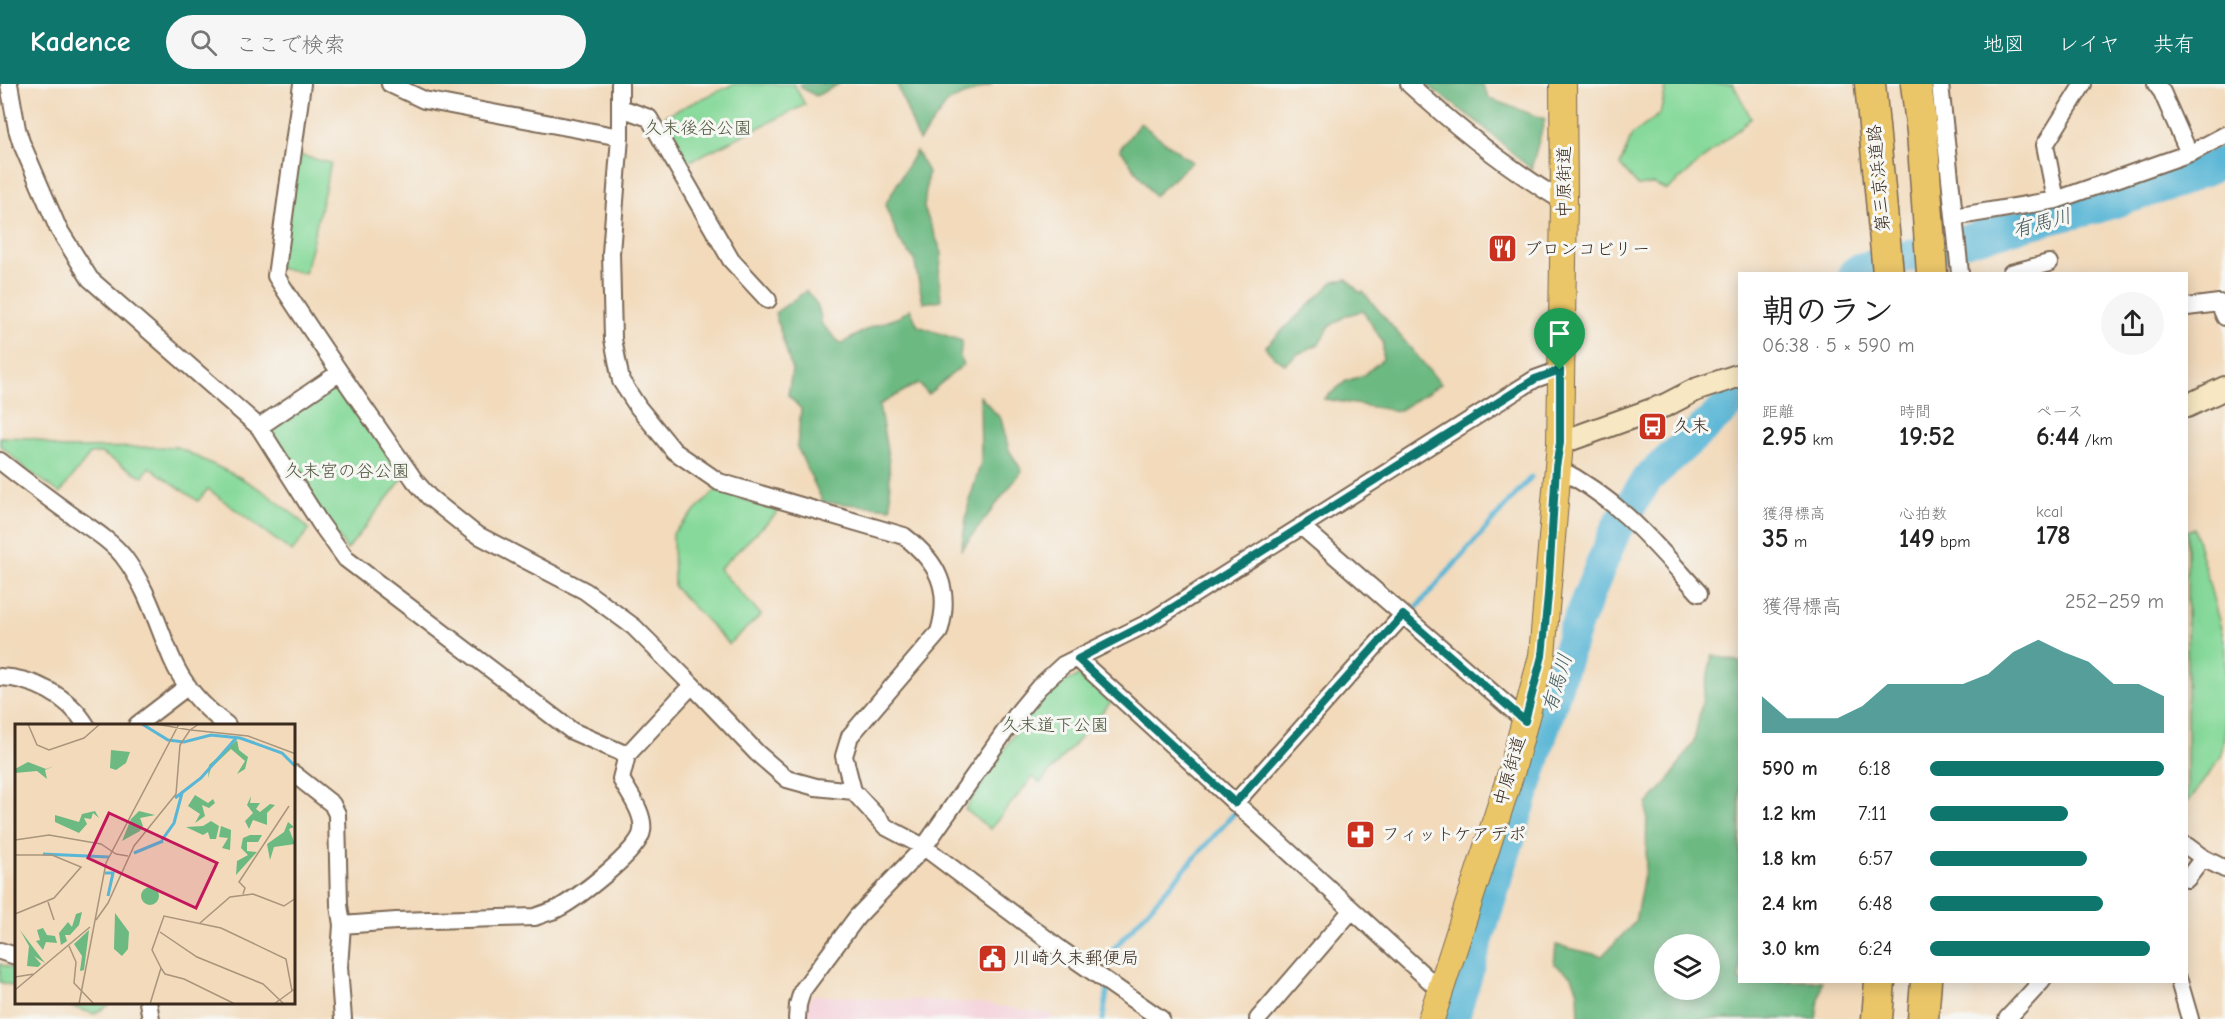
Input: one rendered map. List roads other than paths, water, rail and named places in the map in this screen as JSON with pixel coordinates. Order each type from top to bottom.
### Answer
[{"type":"highway","name":"第三京浜道路","points":[[1870,84],[1888,272]]},
{"type":"highway","points":[[1916,84],[1922,132],[1932,272]]},
{"type":"highway","points":[[1877,1019],[1880,983]]},
{"type":"highway","points":[[1923,1019],[1926,983]]},
{"type":"main road","name":"中原街道","points":[[1431,1019],[1512,770],[1542,656],[1558,455],[1564,202],[1563,84]]},
{"type":"street","points":[[9,84],[21,142],[58,228],[90,279],[259,427],[320,523],[346,559],[572,731],[627,755]]},
{"type":"street","points":[[302,84],[276,276],[339,373],[415,481],[429,497],[474,533],[585,591],[634,627],[758,753],[787,779],[816,787],[853,791]]},
{"type":"street","points":[[390,84],[424,100],[621,137]]},
{"type":"street","points":[[620,84],[621,137],[611,254],[613,339],[621,381],[638,407],[674,451],[719,482],[904,536],[933,564],[942,584],[944,617],[939,632],[850,736],[844,756],[853,791],[886,826],[924,847],[1060,949],[1161,1019]]},
{"type":"street","points":[[1409,84],[1452,123],[1564,202]]},
{"type":"street","points":[[1940,84],[1960,272]]},
{"type":"street","points":[[2056,200],[2045,145],[2083,84]]},
{"type":"street","points":[[2156,84],[2162,92],[2189,153]]},
{"type":"street","points":[[621,108],[649,118],[731,260],[768,300]]},
{"type":"street","points":[[1954,218],[2056,200],[2189,153],[2225,135]]},
{"type":"street","points":[[2015,272],[2049,263]]},
{"type":"street","points":[[2188,307],[2219,303],[2225,317]]},
{"type":"street","points":[[797,1019],[802,991],[857,916],[924,847],[1020,710],[1039,687],[1063,665],[1150,622],[1535,379],[1560,370]]},
{"type":"street","points":[[259,427],[339,373]]},
{"type":"street","points":[[1699,593],[1637,524],[1558,455],[1695,390],[1738,375]]},
{"type":"street","points":[[2188,406],[2225,388]]},
{"type":"street","points":[[0,461],[104,538],[122,556],[144,590],[172,660],[188,686],[208,711],[226,724]]},
{"type":"street","points":[[1301,526],[1525,721]]},
{"type":"street","points":[[1235,803],[1403,615]]},
{"type":"street","points":[[1078,659],[1441,991]]},
{"type":"street","points":[[0,678],[18,678],[50,690],[80,715],[85,724]]},
{"type":"street","points":[[342,925],[535,917],[564,905],[581,894],[637,845],[642,831],[641,817],[621,779],[627,755],[692,685]]},
{"type":"street","points":[[138,724],[188,686]]},
{"type":"street","points":[[296,776],[332,804],[337,814],[339,905],[342,925],[339,967],[343,1019]]},
{"type":"street","points":[[2188,847],[2225,870]]},
{"type":"street","points":[[2188,878],[2203,858]]},
{"type":"street","points":[[1258,1019],[1352,910]]},
{"type":"street","points":[[0,951],[15,956]]},
{"type":"street","points":[[2180,983],[2190,1019]]},
{"type":"street","points":[[2007,1019],[2032,984]]},
{"type":"street","points":[[148,1004],[151,1019]]},
{"type":"waterway","name":"有馬川","points":[[1855,272],[2011,228],[2096,208],[2177,182],[2225,161]]},
{"type":"waterway","name":"有馬川","points":[[1453,1019],[1575,628],[1616,529],[1647,479],[1738,394]]},
{"type":"waterway","points":[[1409,616],[1531,477]]},
{"type":"waterway","points":[[1095,970],[1238,809]]},
{"type":"waterway","points":[[1103,1019],[1108,986]]},
{"type":"place","name":"ブロンコビリー","points":[[1503,249]]},
{"type":"place","name":"久末","points":[[1652,426]]},
{"type":"place","name":"フィットケアデポ","points":[[1361,834]]},
{"type":"place","name":"川崎久末郵便局","points":[[992,958]]},
{"type":"park label","name":"久末後谷公園","points":[[698,128]]},
{"type":"park label","name":"久末宮の谷公園","points":[[347,471]]},
{"type":"park label","name":"久末道下公園","points":[[1055,725]]}]
